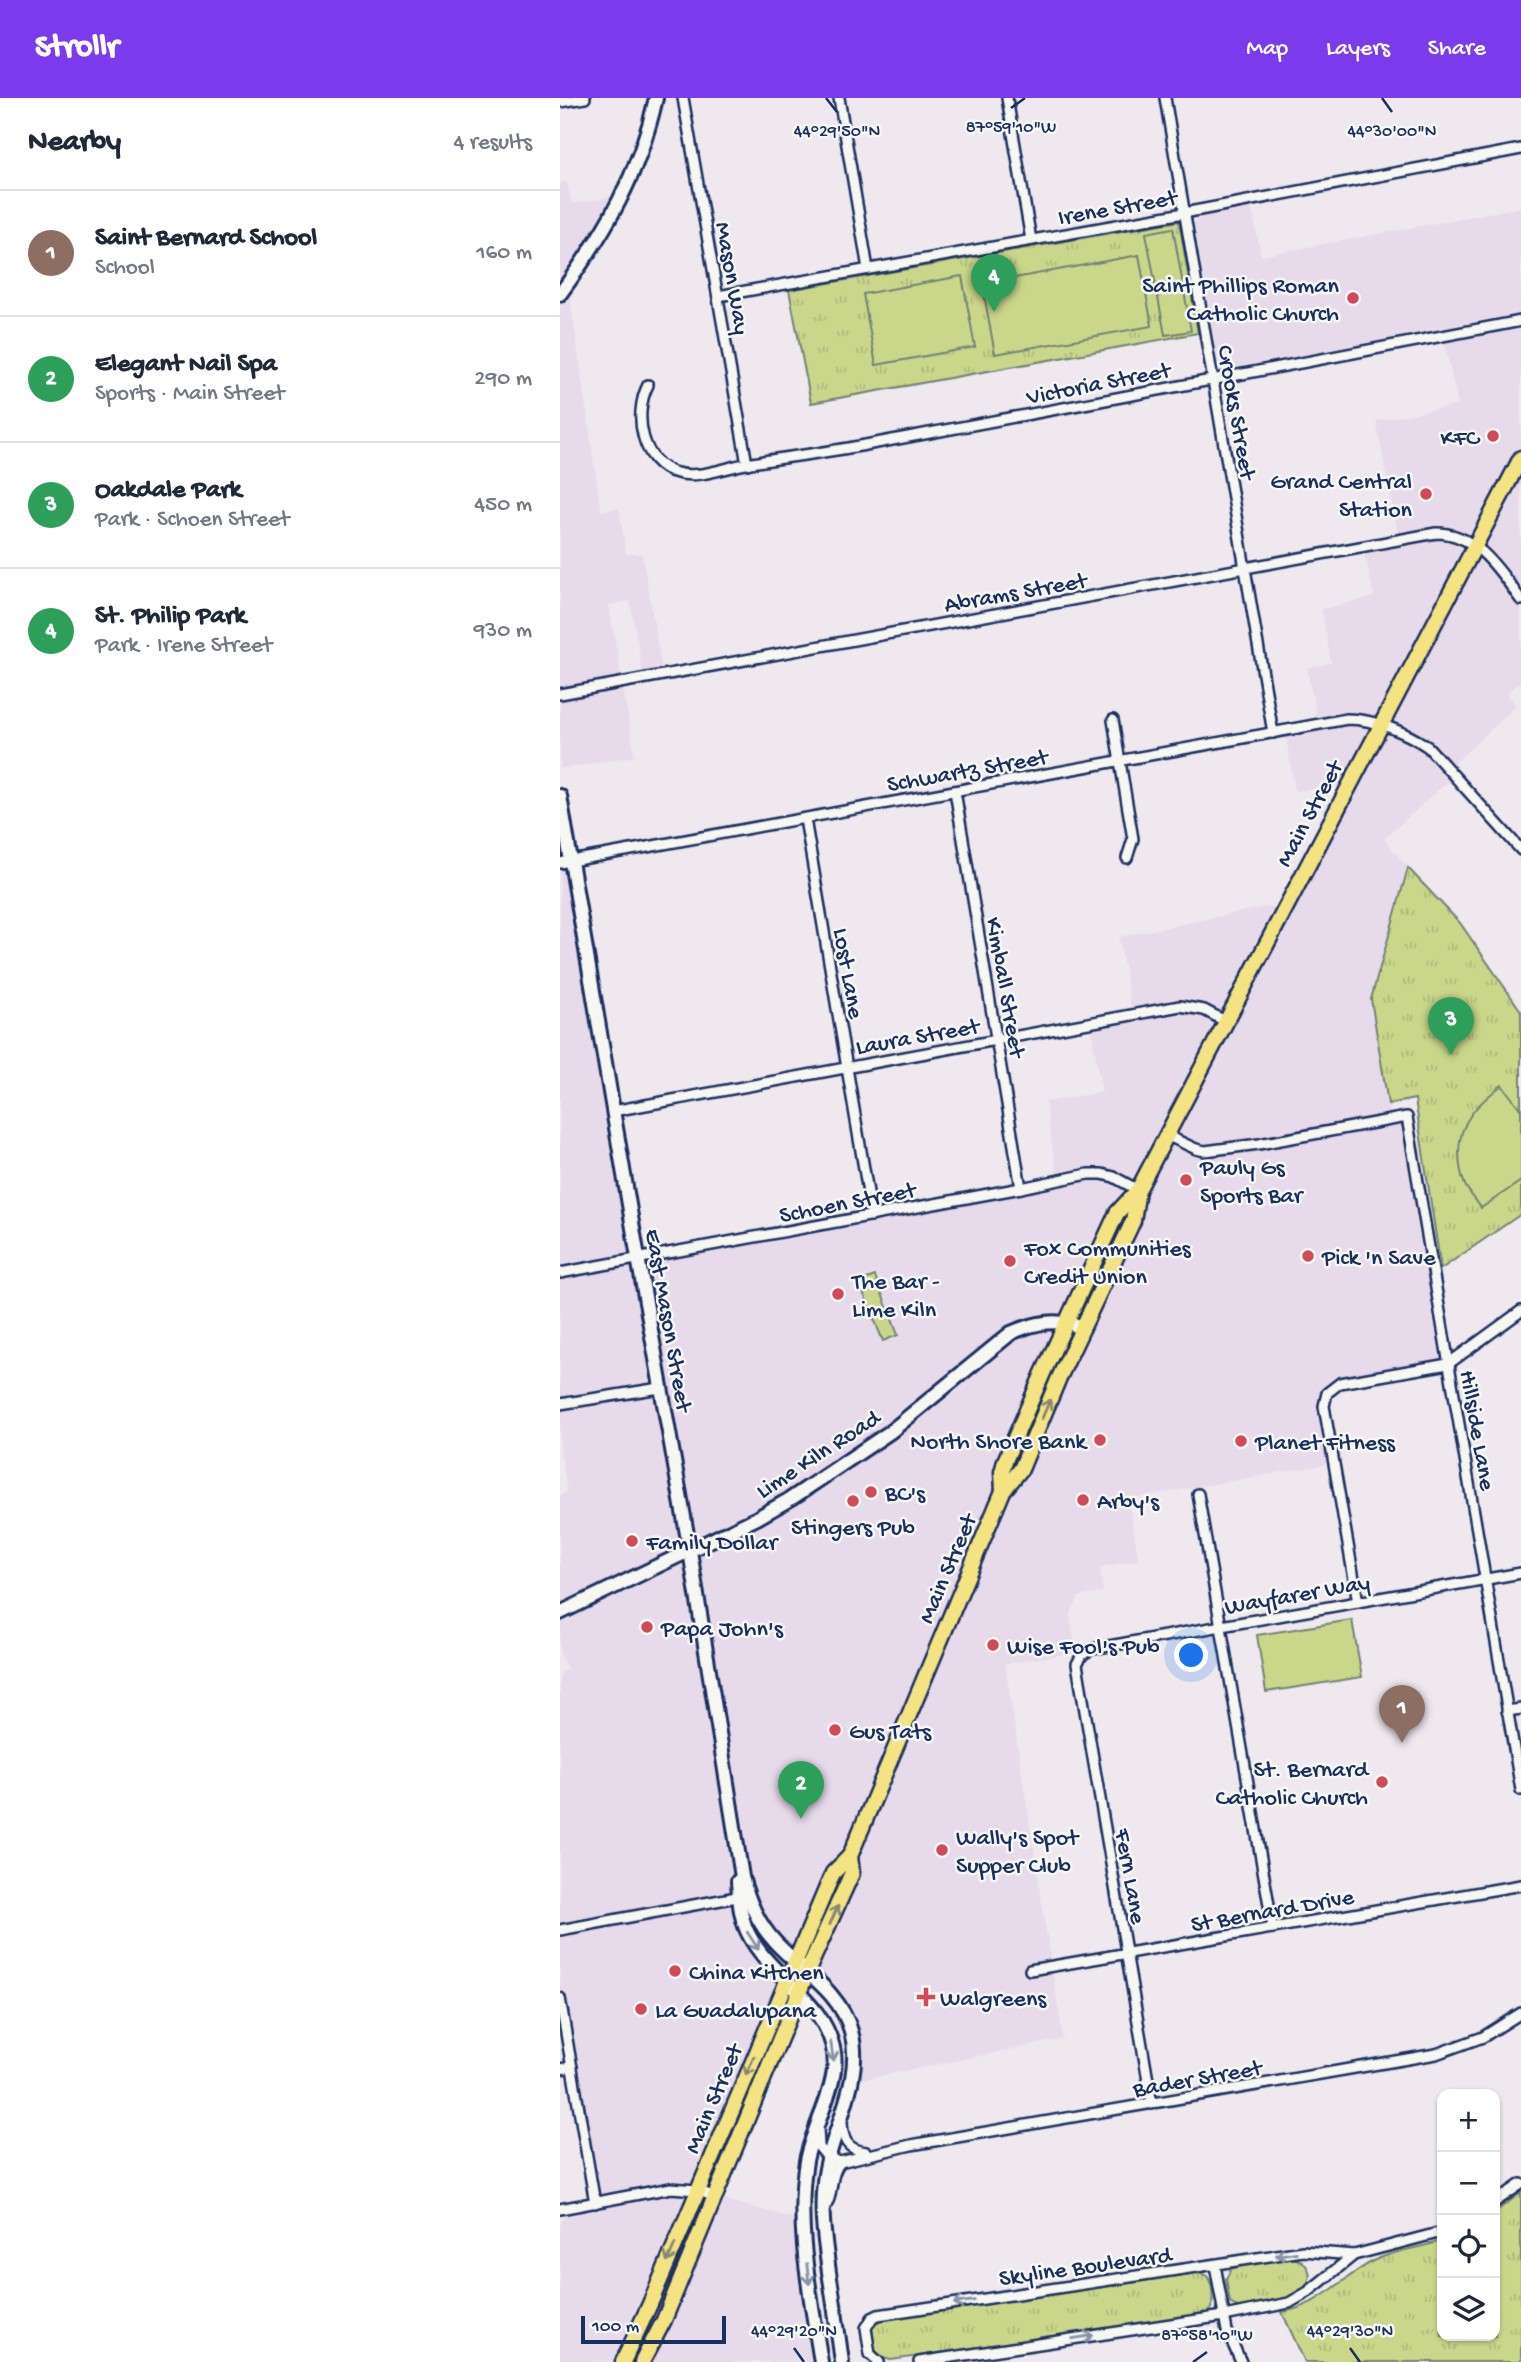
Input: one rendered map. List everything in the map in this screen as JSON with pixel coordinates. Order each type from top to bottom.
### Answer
[{"type":"main road","points":[[560,293],[591,251],[621,202],[643,149],[656,98]]},
{"type":"main road","name":"Main Street","points":[[1003,1491],[1004,1465],[1066,1321],[1117,1213],[1138,1190],[1521,458]]},
{"type":"main road","name":"East Mason Street","points":[[560,796],[566,862],[613,1111],[690,1551],[737,1852],[743,1895],[741,1911],[747,1933],[757,1947],[819,2016],[830,2036],[834,2057],[832,2079],[806,2159],[802,2205],[806,2261],[821,2362]]},
{"type":"main road","name":"Main Street","points":[[623,2362],[833,1872],[850,1856],[1003,1491],[1021,1469],[1058,1380],[1133,1221],[1138,1190]]},
{"type":"main road","name":"Lime Kiln Road","points":[[560,1613],[757,1518],[836,1469],[896,1427],[1011,1333],[1033,1325],[1066,1321],[1083,1328]]},
{"type":"main road","name":"Main Street","points":[[642,2362],[664,2320],[808,1971],[852,1873],[850,1856]]},
{"type":"main road","name":"East Mason Street","points":[[743,1895],[766,1930],[837,2003],[851,2031],[854,2047],[853,2074],[842,2112],[834,2160],[823,2183],[824,2235],[842,2362]]},
{"type":"street","points":[[560,102],[585,98]]},
{"type":"street","name":"Mason Way","points":[[683,98],[747,464]]},
{"type":"street","points":[[839,98],[868,269]]},
{"type":"street","points":[[1007,98],[1031,240]]},
{"type":"street","name":"Crooks Street","points":[[1165,98],[1273,733]]},
{"type":"street","name":"Irene Street","points":[[718,296],[1184,213],[1521,149]]},
{"type":"street","name":"Victoria Street","points":[[648,385],[641,397],[640,409],[645,442],[662,465],[681,474],[693,474],[816,454],[1521,321]]},
{"type":"street","name":"Abrams Street","points":[[560,694],[1436,534],[1457,536],[1475,546]]},
{"type":"street","points":[[1475,546],[1491,560],[1521,600]]},
{"type":"street","name":"Schwartz Street","points":[[566,862],[1347,719],[1366,720],[1428,747],[1521,850]]},
{"type":"street","points":[[1113,720],[1133,839],[1127,858]]},
{"type":"street","name":"Kimball Street","points":[[955,791],[1021,1188]]},
{"type":"street","name":"Lost Lane","points":[[805,819],[872,1216]]},
{"type":"street","name":"Laura Street","points":[[613,1111],[1180,1006],[1204,1010],[1225,1021]]},
{"type":"street","name":"Hillside Lane","points":[[1166,1135],[1196,1149],[1213,1151],[1407,1117],[1521,1790]]},
{"type":"street","name":"Schoen Street","points":[[560,1273],[1095,1174],[1114,1177],[1138,1190]]},
{"type":"street","points":[[1358,1602],[1324,1406],[1327,1393],[1340,1383],[1448,1364],[1521,1311]]},
{"type":"street","points":[[560,1404],[660,1388]]},
{"type":"street","points":[[1198,1493],[1273,1928]]},
{"type":"street","name":"Wayfarer Way","points":[[1082,1655],[1092,1649],[1521,1573]]},
{"type":"street","name":"Fern Lane","points":[[1082,1655],[1077,1664],[1152,2104]]},
{"type":"street","points":[[1507,1711],[1521,1709]]},
{"type":"street","name":"St Bernard Drive","points":[[1030,1970],[1521,1885]]},
{"type":"street","points":[[560,1930],[743,1895]]},
{"type":"street","points":[[560,1998],[595,2203]]},
{"type":"street","name":"Bader Street","points":[[834,2160],[1436,2054],[1483,2037],[1521,2014]]},
{"type":"street","points":[[560,2069],[572,2067]]},
{"type":"street","points":[[842,2112],[842,2138],[855,2151],[871,2153]]},
{"type":"street","points":[[818,2118],[819,2147],[834,2160]]},
{"type":"street","points":[[1500,2199],[1521,2185]]},
{"type":"street","points":[[560,2209],[671,2188],[697,2190],[715,2197]]},
{"type":"street","name":"Skyline Boulevard","points":[[879,2362],[871,2358],[866,2328],[872,2318],[878,2315],[1303,2251],[1354,2255],[1437,2233]]},
{"type":"street","name":"Skyline Boulevard","points":[[919,2362],[1223,2316],[1289,2303],[1308,2292],[1354,2255]]},
{"type":"street","points":[[1215,2265],[1227,2331],[1241,2362]]},
{"type":"shaded area","points":[[567,182],[572,204],[624,194],[568,283],[601,511],[619,508],[626,554],[642,554],[663,675],[644,679],[630,601],[609,605],[635,756],[560,769],[560,183]]},
{"type":"shaded area","points":[[1251,205],[1261,256],[1521,207],[1521,313],[1228,369],[1221,368],[1194,224],[1202,215]]},
{"type":"shaded area","points":[[1521,321],[1521,682],[1507,693],[1516,706],[1448,769],[1454,776],[1384,839],[1408,868],[1371,999],[1391,1119],[1407,1117],[1448,1364],[1340,1383],[1325,1396],[1334,1463],[1128,1499],[1139,1560],[1100,1567],[1103,1592],[1079,1597],[1070,1615],[1075,1647],[1082,1655],[1072,1653],[1005,1664],[1063,2039],[851,2082],[848,2023],[795,1960],[623,2362],[560,2362],[560,2226],[570,2207],[594,2203],[560,1998],[560,1674],[567,1669],[560,1654],[560,1496],[567,1492],[560,1449],[560,797],[638,1259],[1058,1180],[1045,1102],[1102,1092],[1090,1023],[1132,1015],[1119,937],[1270,906],[1282,911],[1348,785],[1295,791],[1285,731],[1318,724],[1307,668],[1331,663],[1322,609],[1374,597],[1363,546],[1399,539],[1376,421],[1458,405],[1443,336]]},
{"type":"shaded area","points":[[715,2197],[803,2221],[821,2362],[642,2362]]},
{"type":"green space","points":[[1179,221],[1198,333],[811,403],[789,290]]},
{"type":"green space","points":[[1173,228],[1191,331],[1165,335],[1146,233]]},
{"type":"green space","points":[[1139,255],[1152,326],[995,354],[982,284]]},
{"type":"green space","points":[[962,276],[975,347],[876,365],[863,294]]},
{"type":"green space","points":[[1408,868],[1460,923],[1521,1011],[1521,1214],[1441,1269],[1415,1099],[1388,1104],[1371,999]]},
{"type":"green space","points":[[1502,1085],[1521,1110],[1521,1181],[1481,1208],[1468,1191],[1461,1173],[1460,1141],[1462,1131],[1472,1113]]},
{"type":"green space","points":[[875,1276],[898,1335],[883,1341],[859,1282]]},
{"type":"green space","points":[[1352,1620],[1362,1677],[1266,1692],[1257,1635]]},
{"type":"green space","points":[[1521,2193],[1521,2362],[1305,2362],[1282,2312],[1318,2298],[1381,2257],[1437,2242],[1437,2341],[1500,2341],[1500,2208]]},
{"type":"green space","points":[[1292,2258],[1302,2261],[1309,2273],[1307,2283],[1298,2292],[1269,2305],[1239,2307],[1230,2303],[1226,2279],[1231,2269]]},
{"type":"green space","points":[[1197,2273],[1206,2275],[1211,2286],[1212,2308],[1205,2314],[891,2360],[879,2357],[871,2342],[872,2324],[879,2320]]},
{"type":"place","name":"Saint Phillips Roman Catholic Church","points":[[1353,298]]},
{"type":"place","name":"St. Philip Park","points":[[994,312]]},
{"type":"place","name":"KFC","points":[[1493,436]]},
{"type":"place","name":"Grand Central Station","points":[[1426,494]]},
{"type":"place","name":"Oakdale Park","points":[[1451,1055]]},
{"type":"place","name":"Pauly Gs Sports Bar","points":[[1186,1180]]},
{"type":"place","name":"Pick 'n Save","points":[[1308,1256]]},
{"type":"place","name":"Fox Communities Credit Union","points":[[1010,1261]]},
{"type":"place","name":"The Bar - Lime Kiln","points":[[838,1294]]},
{"type":"place","name":"North Shore Bank","points":[[1100,1440]]},
{"type":"place","name":"Planet Fitness","points":[[1241,1441]]},
{"type":"place","name":"BC's","points":[[871,1492]]},
{"type":"place","name":"Arby's","points":[[1083,1500]]},
{"type":"place","name":"Stingers Pub","points":[[853,1501]]},
{"type":"place","name":"Family Dollar","points":[[632,1541]]},
{"type":"place","name":"Papa John's","points":[[647,1627]]},
{"type":"place","name":"Wise Fool's Pub","points":[[993,1645]]},
{"type":"place","name":"Gus Tats","points":[[835,1730]]},
{"type":"place","name":"Saint Bernard School","points":[[1402,1743]]},
{"type":"place","name":"St. Bernard Catholic Church","points":[[1382,1782]]},
{"type":"place","name":"Elegant Nail Spa","points":[[801,1819]]},
{"type":"place","name":"Wally's Spot Supper Club","points":[[942,1850]]},
{"type":"place","name":"China Kitchen","points":[[675,1971]]},
{"type":"place","name":"Walgreens","points":[[926,1997]]},
{"type":"place","name":"La Guadalupana","points":[[641,2009]]}]
